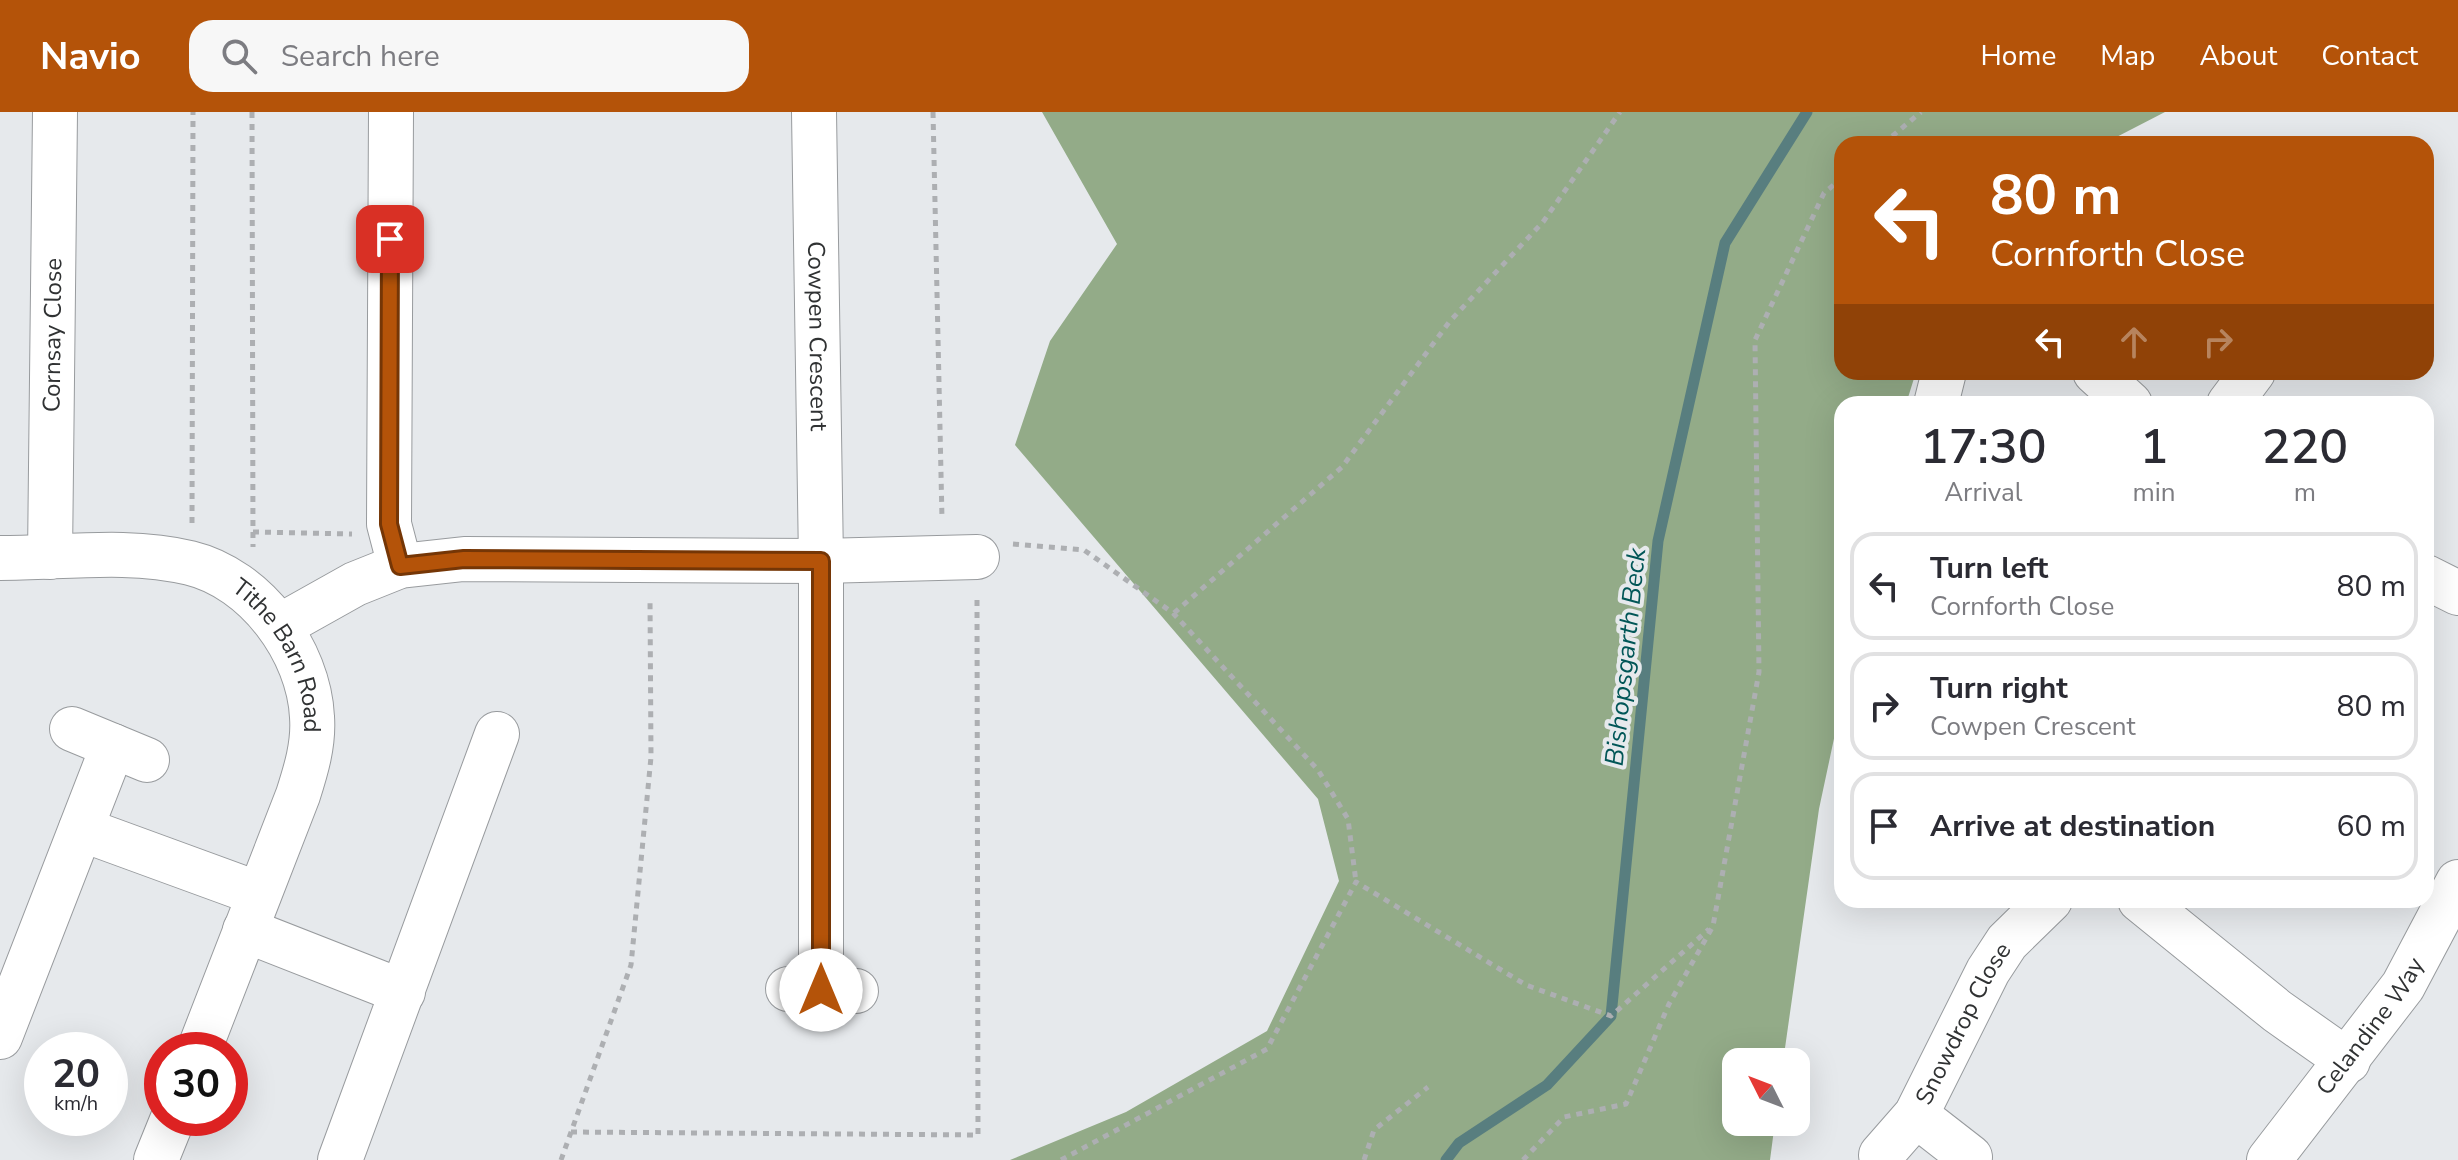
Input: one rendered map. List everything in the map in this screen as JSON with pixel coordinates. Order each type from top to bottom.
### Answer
[{"type":"street","name":"Cornsay Close","points":[[50,557],[55,112]]},
{"type":"street","points":[[391,112],[389,524],[400,566]]},
{"type":"street","name":"Cowpen Crescent","points":[[814,112],[821,561],[822,990]]},
{"type":"street","points":[[2104,380],[2121,396]]},
{"type":"street","name":"Tithe Barn Road","points":[[0,558],[142,556],[191,564],[232,583],[280,626],[305,679],[312,717],[310,756],[206,1032]]},
{"type":"street","points":[[280,626],[355,584],[400,566],[464,559],[821,561],[960,557]]},
{"type":"street","points":[[2434,581],[2458,593]]},
{"type":"street","points":[[0,1037],[81,829],[130,753],[72,729]]},
{"type":"street","points":[[340,1160],[497,732]]},
{"type":"street","points":[[81,829],[252,912],[403,992]]},
{"type":"street","name":"Celandine Way","points":[[2269,1160],[2403,986],[2458,882]]},
{"type":"street","name":"Snowdrop Close","points":[[1881,1155],[1916,1115],[1941,1071],[1979,985],[2007,942],[2041,908]]},
{"type":"street","points":[[2150,908],[2277,1011],[2348,1061]]},
{"type":"street","name":"Snowdrop Close","points":[[1916,1115],[1970,1157]]},
{"type":"street","points":[[156,1160],[166,1136]]},
{"type":"path","points":[[191,564],[193,112]]},
{"type":"path","points":[[252,112],[253,556]]},
{"type":"path","points":[[571,1132],[978,1135],[960,557],[933,112]]},
{"type":"path","points":[[1173,613],[1342,467],[1450,321],[1543,222],[1620,112]]},
{"type":"path","points":[[1892,136],[1921,112]]},
{"type":"path","points":[[1523,1160],[1564,1117],[1626,1104],[1669,1004],[1713,926],[1759,672],[1755,340],[1824,193],[1834,185]]},
{"type":"path","points":[[253,532],[357,534]]},
{"type":"path","points":[[960,557],[979,542],[1084,550],[1173,613],[1318,770],[1348,819],[1356,882],[1267,1049],[1061,1160]]},
{"type":"path","points":[[561,1160],[631,965],[651,757],[650,560]]},
{"type":"path","points":[[1356,882],[1526,985],[1611,1016],[1713,926]]},
{"type":"path","points":[[1364,1160],[1374,1130],[1428,1087]]},
{"type":"green space","points":[[1042,112],[2165,112],[2118,136],[1834,136],[1834,380],[1914,380],[1908,396],[1834,396],[1834,739],[1819,809],[1785,1048],[1722,1048],[1722,1136],[1773,1136],[1770,1160],[1010,1160],[1126,1112],[1267,1031],[1339,881],[1318,799],[1015,445],[1050,341],[1117,244]]},
{"type":"waterway","name":"Bishopsgarth Beck","points":[[1446,1160],[1459,1143],[1547,1085],[1611,1016],[1658,541],[1725,243],[1807,112]]},
{"type":"route","points":[[390,239],[389,524],[400,566],[464,559],[821,561],[821,990]]}]
